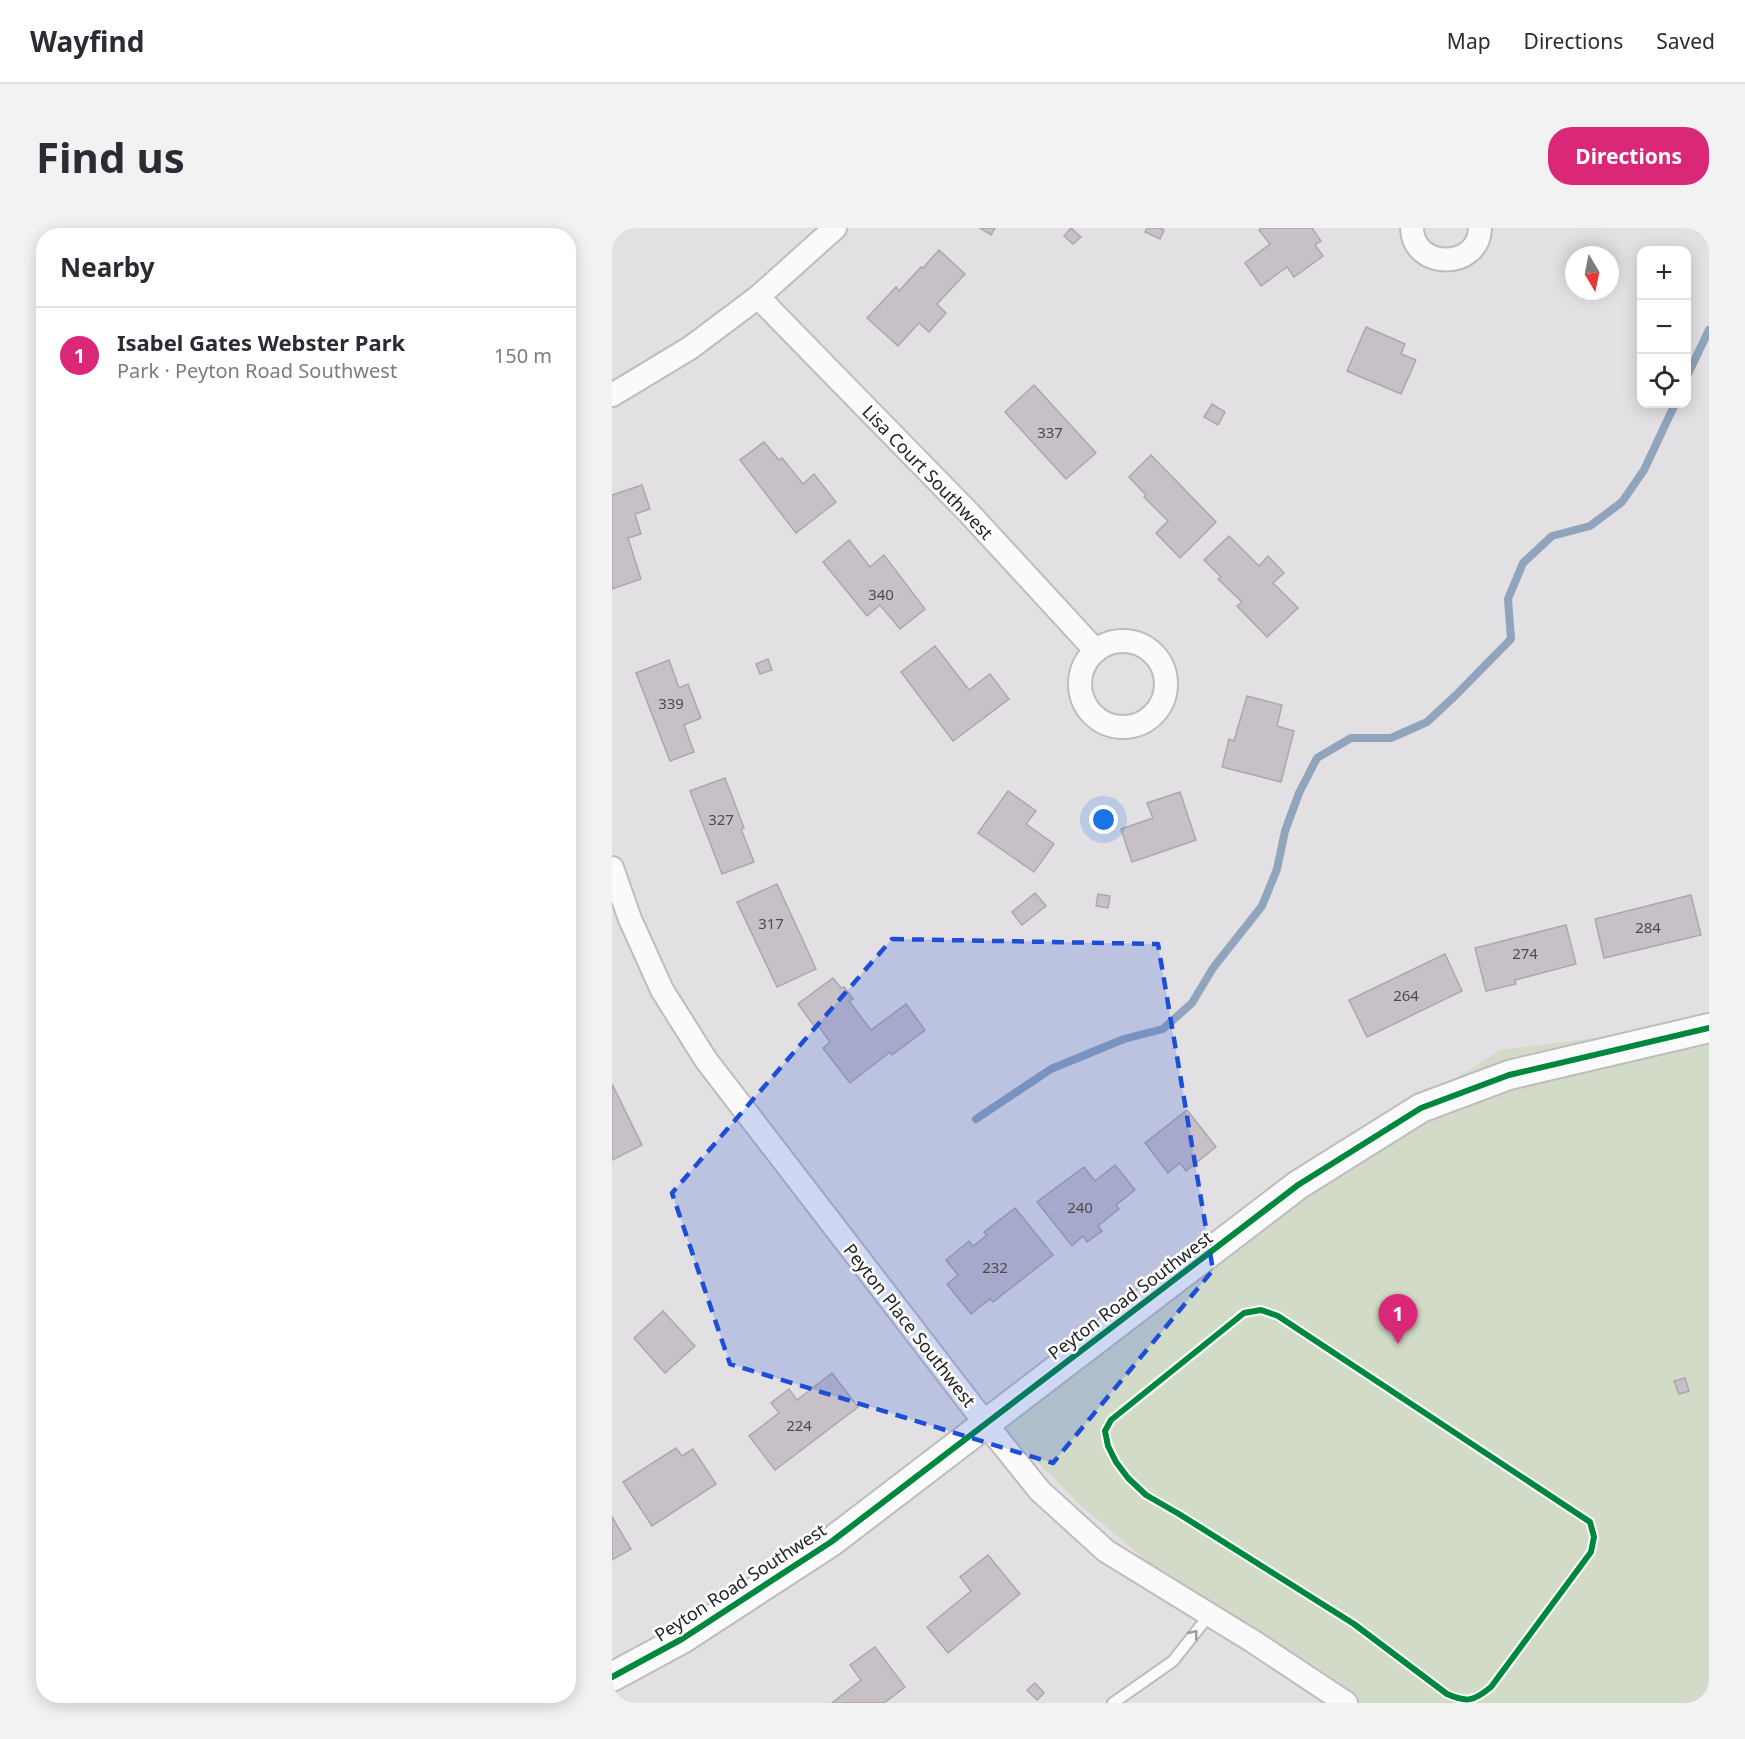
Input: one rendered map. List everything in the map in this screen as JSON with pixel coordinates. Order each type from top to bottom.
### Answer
[{"type":"street","points":[[612,395],[690,348],[758,297],[835,228]]},
{"type":"street","points":[[1412,228],[1417,244],[1426,255],[1438,260],[1452,260],[1465,255],[1474,246],[1480,234],[1480,228]]},
{"type":"street","name":"Lisa Court Southwest","points":[[758,297],[969,513],[1096,651]]},
{"type":"street","name":"Peyton Place Southwest","points":[[612,868],[630,919],[662,990],[706,1060],[1040,1491],[1106,1551],[1210,1614],[1346,1703]]},
{"type":"street","name":"Peyton Road Southwest","points":[[612,1677],[682,1640],[831,1542],[1298,1185],[1421,1108],[1509,1075],[1709,1028]]},
{"type":"lane","points":[[1113,1703],[1173,1661],[1210,1614]]},
{"type":"highlighted area","points":[[892,939],[1158,944],[1213,1270],[1053,1463],[730,1364],[672,1193]]},
{"type":"green space","points":[[1709,1024],[1709,1703],[1347,1703],[1155,1568],[1081,1506],[991,1415],[1336,1156],[1500,1050]]},
{"type":"building","points":[[980,228],[995,228],[991,235]]},
{"type":"building","points":[[1071,228],[1081,237],[1073,244],[1064,236]]},
{"type":"building","points":[[1147,228],[1164,230],[1160,239],[1145,232]]},
{"type":"building","points":[[1262,228],[1312,228],[1321,241],[1315,245],[1323,256],[1294,277],[1287,267],[1261,286],[1245,263],[1270,244],[1259,230]]},
{"type":"building","points":[[939,250],[965,274],[937,304],[946,313],[929,332],[919,323],[898,346],[867,318],[896,287],[899,291]]},
{"type":"building","points":[[1366,327],[1405,344],[1401,354],[1416,360],[1401,394],[1347,371]]},
{"type":"building","points":[[1034,385],[1096,453],[1066,479],[1005,412]]},
{"type":"building","points":[[1212,404],[1225,412],[1218,425],[1204,417]]},
{"type":"building","points":[[764,442],[779,460],[782,458],[803,484],[814,474],[836,502],[796,533],[740,460]]},
{"type":"building","points":[[1151,455],[1216,522],[1180,558],[1156,533],[1168,521],[1144,497],[1146,495],[1129,477]]},
{"type":"building","points":[[642,485],[650,509],[635,514],[641,534],[628,538],[641,579],[612,589],[612,495]]},
{"type":"building","points":[[1229,536],[1259,566],[1268,556],[1284,573],[1273,583],[1298,608],[1267,637],[1237,606],[1242,602],[1218,579],[1221,577],[1204,560]]},
{"type":"building","points":[[849,540],[870,567],[884,555],[925,609],[900,629],[880,605],[867,616],[823,562]]},
{"type":"building","points":[[935,646],[969,690],[990,674],[1009,699],[953,741],[901,672]]},
{"type":"building","points":[[768,659],[772,670],[760,674],[756,664]]},
{"type":"building","points":[[669,660],[679,688],[688,684],[701,718],[684,725],[694,752],[670,761],[636,673]]},
{"type":"building","points":[[1247,696],[1282,705],[1277,726],[1294,731],[1281,782],[1222,767],[1229,739],[1234,741]]},
{"type":"building","points":[[725,778],[754,862],[722,874],[690,791]]},
{"type":"building","points":[[1008,791],[1036,811],[1026,824],[1054,844],[1034,872],[978,833]]},
{"type":"building","points":[[1180,792],[1196,840],[1132,862],[1121,829],[1153,818],[1147,803]]},
{"type":"building","points":[[777,884],[816,969],[777,987],[737,902]]},
{"type":"building","points":[[1035,893],[1046,906],[1022,925],[1012,912]]},
{"type":"building","points":[[1098,894],[1110,896],[1108,908],[1096,906]]},
{"type":"building","points":[[1691,895],[1701,935],[1604,958],[1595,919]]},
{"type":"building","points":[[1566,925],[1576,964],[1515,980],[1516,984],[1486,991],[1475,948]]},
{"type":"building","points":[[1445,954],[1462,991],[1367,1037],[1349,1000]]},
{"type":"building","points":[[833,978],[853,999],[849,1001],[871,1030],[906,1004],[925,1030],[892,1055],[890,1052],[850,1083],[823,1048],[830,1042],[818,1025],[815,1027],[798,1004]]},
{"type":"building","points":[[612,1084],[642,1145],[612,1160]]},
{"type":"building","points":[[1187,1110],[1216,1147],[1186,1171],[1180,1163],[1168,1173],[1145,1143]]},
{"type":"building","points":[[1115,1165],[1135,1190],[1116,1205],[1119,1209],[1098,1226],[1102,1231],[1087,1242],[1083,1236],[1072,1246],[1037,1202],[1084,1167],[1095,1181]]},
{"type":"building","points":[[1015,1208],[1053,1255],[993,1302],[990,1299],[971,1314],[947,1284],[958,1275],[946,1260],[969,1241],[973,1246],[987,1235],[984,1232]]},
{"type":"building","points":[[663,1311],[695,1346],[665,1373],[634,1338]]},
{"type":"building","points":[[832,1373],[858,1407],[775,1470],[749,1436],[779,1413],[771,1403],[789,1389],[797,1400]]},
{"type":"building","points":[[1685,1378],[1689,1391],[1679,1394],[1674,1381]]},
{"type":"building","points":[[676,1448],[682,1456],[693,1449],[716,1484],[652,1526],[623,1482]]},
{"type":"building","points":[[612,1517],[631,1549],[612,1560]]},
{"type":"building","points":[[988,1555],[1020,1594],[948,1653],[927,1627],[971,1591],[960,1577]]},
{"type":"building","points":[[875,1647],[905,1687],[884,1703],[832,1703],[861,1680],[850,1665]]},
{"type":"building","points":[[1035,1683],[1044,1693],[1037,1700],[1027,1690]]},
{"type":"waterway","points":[[1691,368],[1709,330]]},
{"type":"waterway","points":[[976,1119],[1051,1069],[1124,1039],[1163,1029],[1192,1003],[1213,968],[1262,906],[1277,869],[1285,831],[1299,793],[1317,758],[1351,738],[1391,738],[1427,722],[1456,695],[1511,639],[1508,599],[1523,563],[1552,536],[1590,526],[1622,502],[1644,470],[1673,408]]},
{"type":"cycle path","points":[[612,1677],[682,1639],[831,1542],[1298,1185],[1421,1108],[1509,1075],[1709,1028]]},
{"type":"cycle path","points":[[1261,1310],[1278,1316],[1590,1522],[1594,1537],[1591,1552],[1491,1687],[1475,1698],[1460,1699],[1447,1694],[1354,1624],[1146,1495],[1128,1478],[1116,1462],[1108,1446],[1105,1431],[1111,1420],[1244,1313],[1261,1310]]},
{"type":"place","name":"Isabel Gates Webster Park","points":[[1398,1344]]}]
